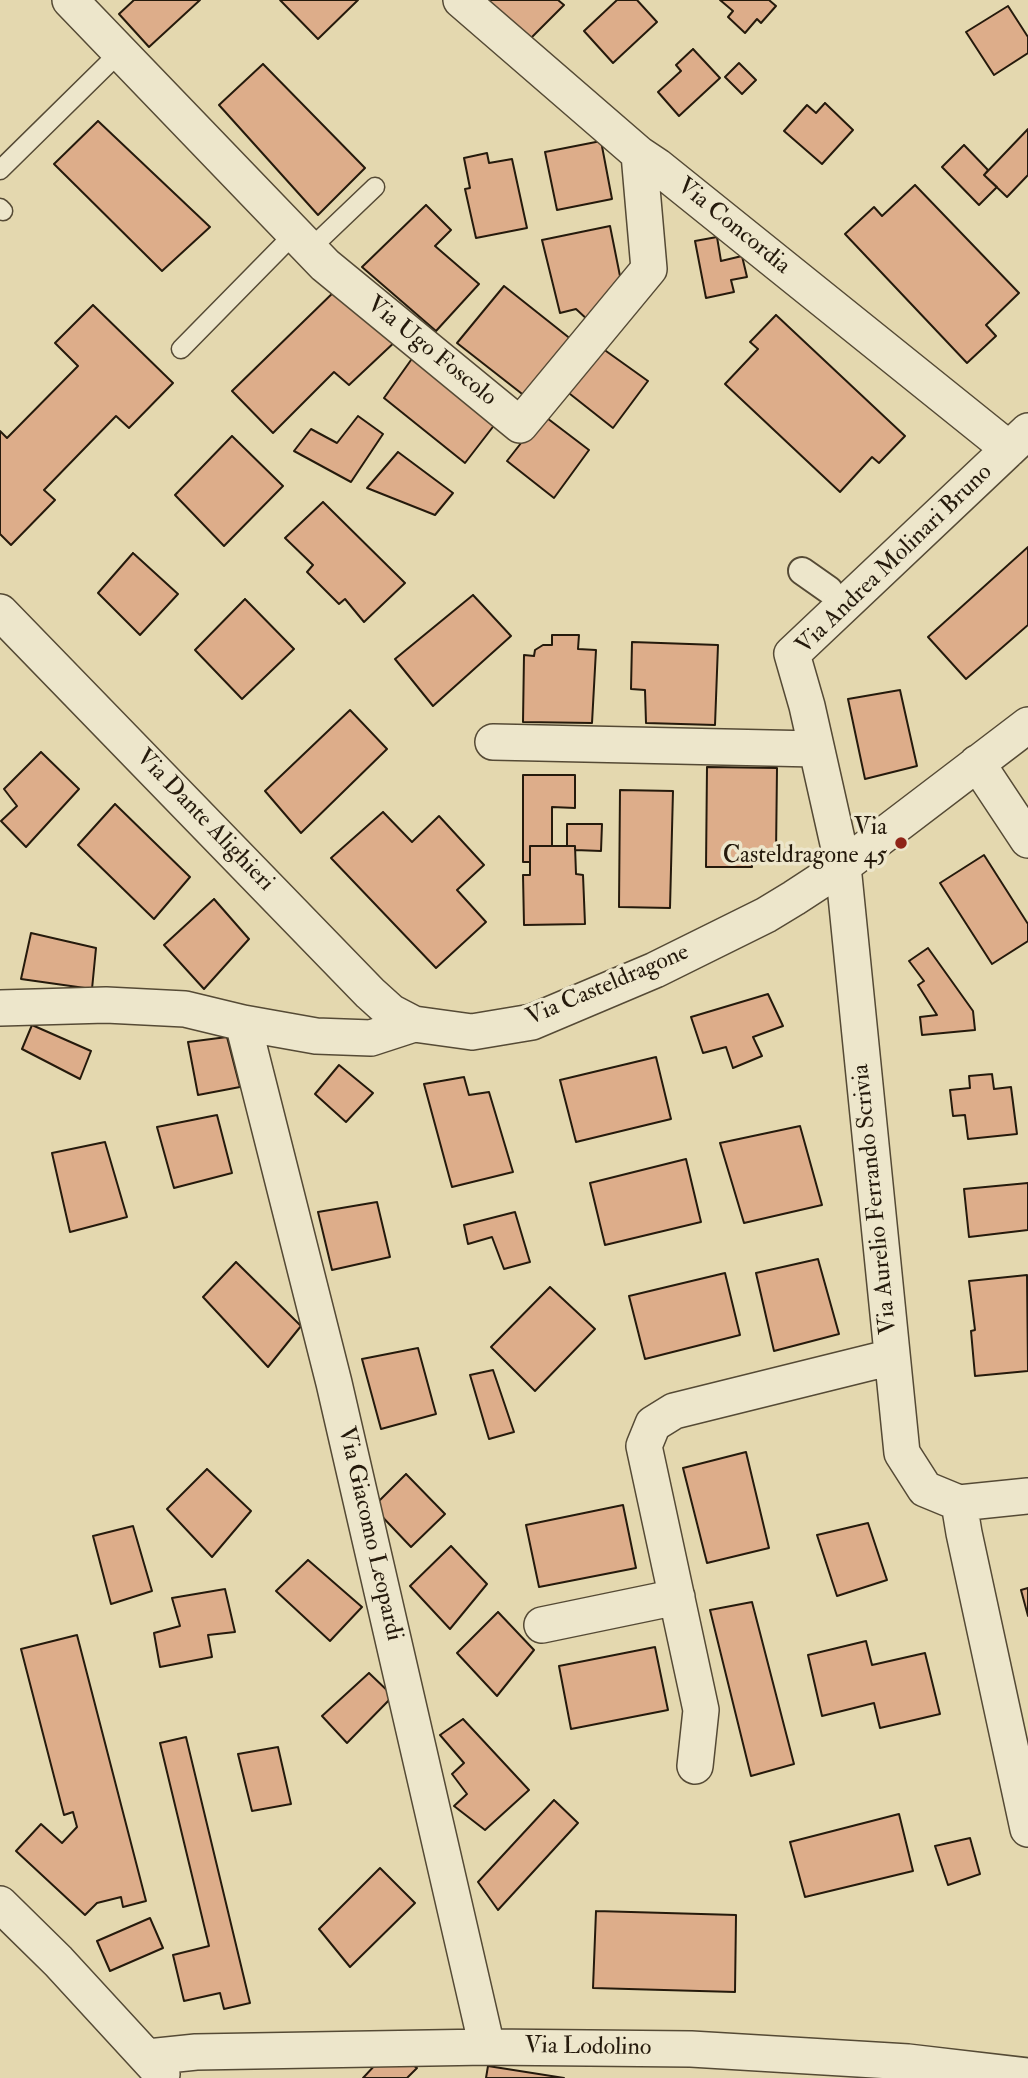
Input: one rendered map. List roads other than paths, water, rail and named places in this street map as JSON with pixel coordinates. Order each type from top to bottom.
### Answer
[{"type":"street","name":"Via Ugo Foscolo","points":[[70,0],[335,274],[520,425],[649,269],[639,154]]},
{"type":"street","name":"Via Concordia","points":[[461,0],[639,154],[1018,440]]},
{"type":"street","name":"Via Andrea Molinari Bruno","points":[[843,866],[792,654],[1018,440]]},
{"type":"street","points":[[802,571],[829,590]]},
{"type":"street","name":"Via Dante Alighieri","points":[[0,612],[370,993],[391,1012],[414,1024]]},
{"type":"street","name":"Via Casteldragone","points":[[0,1007],[106,1005],[185,1009],[316,1036],[371,1038],[414,1024],[472,1032],[532,1022],[655,970],[766,915],[843,866],[1028,725]]},
{"type":"street","points":[[493,742],[816,749]]},
{"type":"street","points":[[977,763],[1028,840]]},
{"type":"street","name":"Via Aurelio Ferrando Scrivia","points":[[843,866],[902,1454],[925,1489],[959,1503],[1028,1496]]},
{"type":"street","name":"Via Giacomo Leopardi","points":[[243,1023],[334,1383],[487,2047]]},
{"type":"street","points":[[695,1766],[701,1710],[644,1446],[653,1424],[674,1411],[892,1357]]},
{"type":"street","points":[[959,1503],[1028,1829]]},
{"type":"street","points":[[542,1625],[677,1597]]},
{"type":"street","points":[[0,1904],[58,1961],[157,2068]]},
{"type":"street","name":"Via Lodolino","points":[[157,2068],[196,2052],[487,2047],[705,2050],[908,2062],[1028,2076]]},
{"type":"lane","points":[[0,170],[120,52]]},
{"type":"lane","points":[[181,349],[302,241],[374,187]]},
{"type":"place","name":"Via Casteldragone 45","points":[[901,843]]}]
